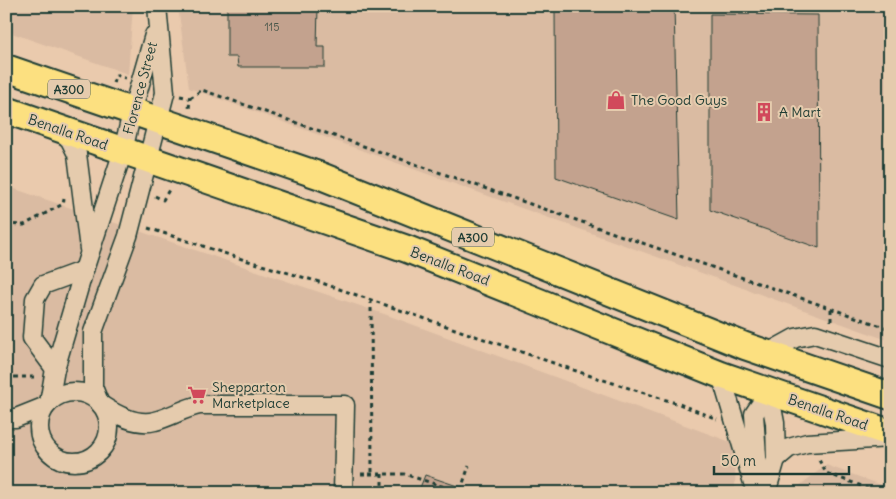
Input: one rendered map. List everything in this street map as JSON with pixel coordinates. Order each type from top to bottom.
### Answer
[{"type":"highway","name":"A300","points":[[6,68],[347,186],[776,357],[890,396]]},
{"type":"highway","name":"Benalla Road","points":[[6,110],[426,256],[720,375],[890,433]]},
{"type":"highway","points":[[769,392],[776,357]]},
{"type":"street","name":"Florence Street","points":[[101,404],[93,387],[93,332],[128,236],[165,93],[157,25],[157,6]]},
{"type":"street","name":"Florence Street","points":[[48,404],[55,369],[86,262],[123,152],[132,112],[157,25]]},
{"type":"street","points":[[55,369],[32,338],[34,299],[43,285],[86,262],[77,154],[70,140],[58,128]]},
{"type":"street","points":[[776,357],[795,338],[816,334],[890,359]]},
{"type":"street","points":[[720,375],[758,493]]},
{"type":"street","points":[[758,493],[754,414],[769,392]]},
{"type":"street","points":[[766,493],[776,459],[775,423],[769,392]]},
{"type":"street","points":[[6,418],[16,418],[68,393],[80,393],[128,420],[154,422],[187,407],[200,405],[345,405],[343,493]]},
{"type":"street","points":[[48,404],[39,423],[42,441],[56,457],[78,462],[98,453],[104,445],[109,425],[101,404]]},
{"type":"street","points":[[776,459],[788,448],[807,443],[890,438]]},
{"type":"path","points":[[190,98],[202,90],[890,329]]},
{"type":"path","points":[[6,224],[24,225],[63,204],[64,195]]},
{"type":"path","points":[[140,225],[680,404],[715,420]]},
{"type":"path","points":[[371,300],[371,474],[404,474],[461,492],[469,466]]},
{"type":"path","points":[[382,474],[382,493]]},
{"type":"shaded area","points":[[6,6],[133,6],[128,74],[6,31]]},
{"type":"shaded area","points":[[178,6],[890,6],[890,341],[189,88]]},
{"type":"shaded area","name":"Shepparton Marketplace","points":[[6,186],[387,315],[736,444],[735,493],[6,493]]},
{"type":"shaded area","points":[[826,465],[890,488],[890,493],[790,493]]},
{"type":"building","points":[[227,6],[318,6],[317,47],[325,47],[325,67],[238,67],[237,57],[227,57]]},
{"type":"building","name":"The Good Guys","points":[[555,6],[674,6],[679,220],[556,177]]},
{"type":"building","name":"A Mart","points":[[710,14],[818,15],[819,248],[710,210]]},
{"type":"building","points":[[425,475],[469,490],[469,493],[418,493]]},
{"type":"place","name":"The Good Guys","points":[[616,100]]},
{"type":"place","name":"A Mart","points":[[764,112]]},
{"type":"place","name":"Shepparton Marketplace","points":[[197,395]]}]
